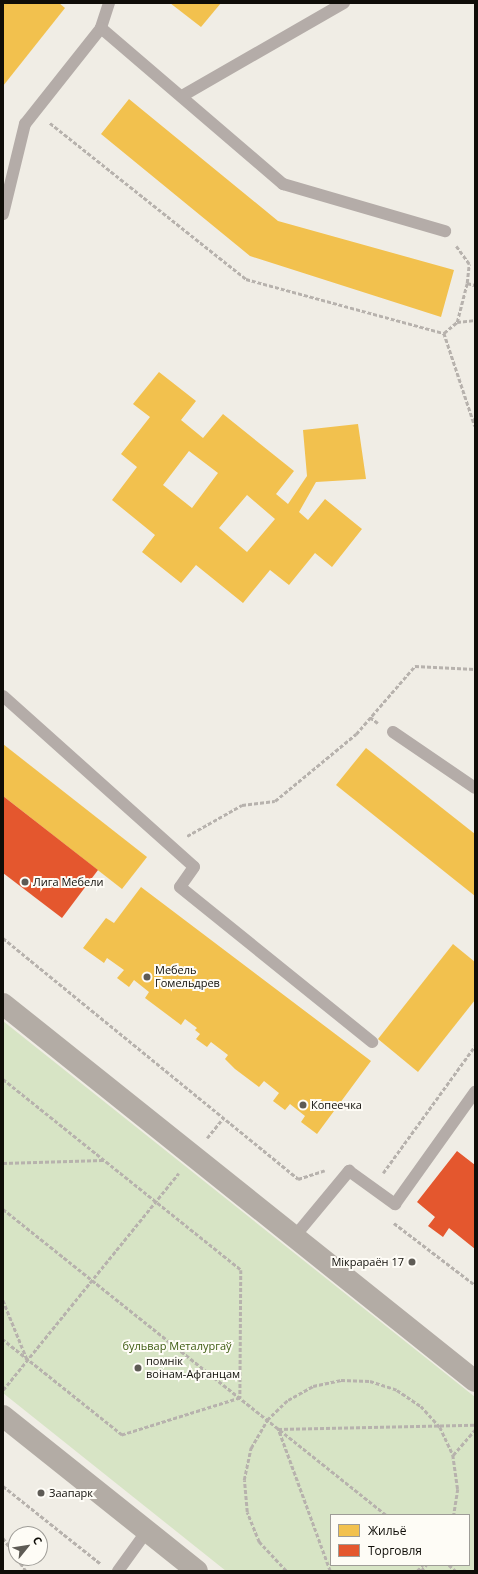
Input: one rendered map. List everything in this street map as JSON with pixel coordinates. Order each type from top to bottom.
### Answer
[{"type":"main road","points":[[3,1004],[194,1154],[475,1381]]},
{"type":"main road","points":[[3,1416],[197,1571]]},
{"type":"lane","points":[[3,214],[25,124],[101,28],[110,3]]},
{"type":"lane","points":[[182,96],[344,3]]},
{"type":"lane","points":[[101,28],[283,184],[445,231]]},
{"type":"lane","points":[[3,696],[194,867],[180,887],[372,1042]]},
{"type":"lane","points":[[393,732],[475,788]]},
{"type":"lane","points":[[295,1236],[349,1171],[395,1204],[475,1092]]},
{"type":"lane","points":[[118,1571],[147,1531]]},
{"type":"path","points":[[35,112],[246,279],[444,333]]},
{"type":"path","points":[[445,231],[469,264],[467,283],[457,322]]},
{"type":"path","points":[[467,283],[475,285]]},
{"type":"path","points":[[444,333],[457,322],[475,320]]},
{"type":"path","points":[[444,333],[475,426]]},
{"type":"path","points":[[171,846],[242,805],[275,801],[356,734],[415,666],[475,669]]},
{"type":"path","points":[[3,938],[298,1180],[325,1170],[341,1182]]},
{"type":"path","points":[[373,1188],[475,1046]]},
{"type":"path","points":[[3,1079],[241,1270],[240,1398]]},
{"type":"path","points":[[3,1390],[223,1118]]},
{"type":"path","points":[[3,1163],[104,1160]]},
{"type":"path","points":[[3,1209],[385,1514]]},
{"type":"path","points":[[388,1219],[475,1285]]},
{"type":"path","points":[[3,1300],[27,1359]]},
{"type":"path","points":[[3,1309],[8,1313]]},
{"type":"path","points":[[3,1340],[122,1435],[240,1398]]},
{"type":"path","points":[[286,1571],[259,1542],[247,1512],[244,1480],[251,1448],[267,1420],[288,1400],[313,1386],[341,1380],[370,1381],[397,1390],[421,1406],[440,1427],[453,1455],[458,1489],[454,1514]]},
{"type":"path","points":[[278,1429],[440,1427],[475,1425]]},
{"type":"path","points":[[278,1429],[330,1571]]},
{"type":"path","points":[[453,1455],[475,1430]]},
{"type":"path","points":[[3,1486],[104,1566]]},
{"type":"green space","name":"бульвар Металургаў","points":[[3,1021],[475,1397],[475,1571],[226,1571],[3,1393]]},
{"type":"building: Жильё","points":[[4,3],[59,3],[65,8],[3,86]]},
{"type":"building: Жильё","points":[[170,3],[221,3],[201,27]]},
{"type":"building: Жильё","points":[[129,99],[278,221],[454,270],[441,317],[250,256],[101,134]]},
{"type":"building: Жильё","points":[[159,372],[196,401],[181,420],[203,438],[223,414],[294,471],[276,494],[288,504],[307,476],[303,430],[358,424],[366,479],[316,482],[299,512],[308,520],[325,499],[362,529],[332,567],[315,553],[289,585],[270,570],[243,603],[196,565],[181,583],[142,552],[155,535],[112,500],[137,467],[121,454],[150,417],[133,404]],"holes":[[[189,451],[218,473],[192,508],[163,485]],[[247,495],[275,519],[247,552],[219,528]]]},
{"type":"building: Жильё","points":[[3,744],[147,857],[122,889],[3,796]]},
{"type":"building: Жильё","points":[[366,748],[475,834],[475,896],[336,785]]},
{"type":"building: Жильё","points":[[141,887],[371,1061],[317,1134],[301,1122],[305,1116],[290,1104],[285,1110],[273,1101],[279,1093],[264,1081],[259,1087],[235,1069],[225,1059],[228,1055],[211,1042],[207,1047],[196,1039],[200,1034],[195,1030],[197,1028],[185,1019],[181,1025],[145,998],[149,992],[134,980],[129,987],[117,978],[124,970],[107,958],[104,963],[83,948],[106,918],[114,923]]},
{"type":"building: Жильё","points":[[453,944],[475,962],[475,1000],[418,1072],[378,1039]]},
{"type":"building: Торговля","points":[[3,796],[98,870],[62,918],[3,873]]},
{"type":"building: Торговля","points":[[457,1151],[475,1165],[475,1249],[449,1228],[443,1237],[428,1226],[435,1217],[417,1202]]},
{"type":"place","name":"Лига Мебели","points":[[25,882]]},
{"type":"place","name":"Мебель Гомельдрев","points":[[147,977]]},
{"type":"place","name":"Копеечка","points":[[303,1105]]},
{"type":"place","name":"Мікрараён 17","points":[[412,1262]]},
{"type":"place","name":"помнік воінам-Афганцам","points":[[138,1368]]},
{"type":"place","name":"Заапарк","points":[[41,1493]]}]
